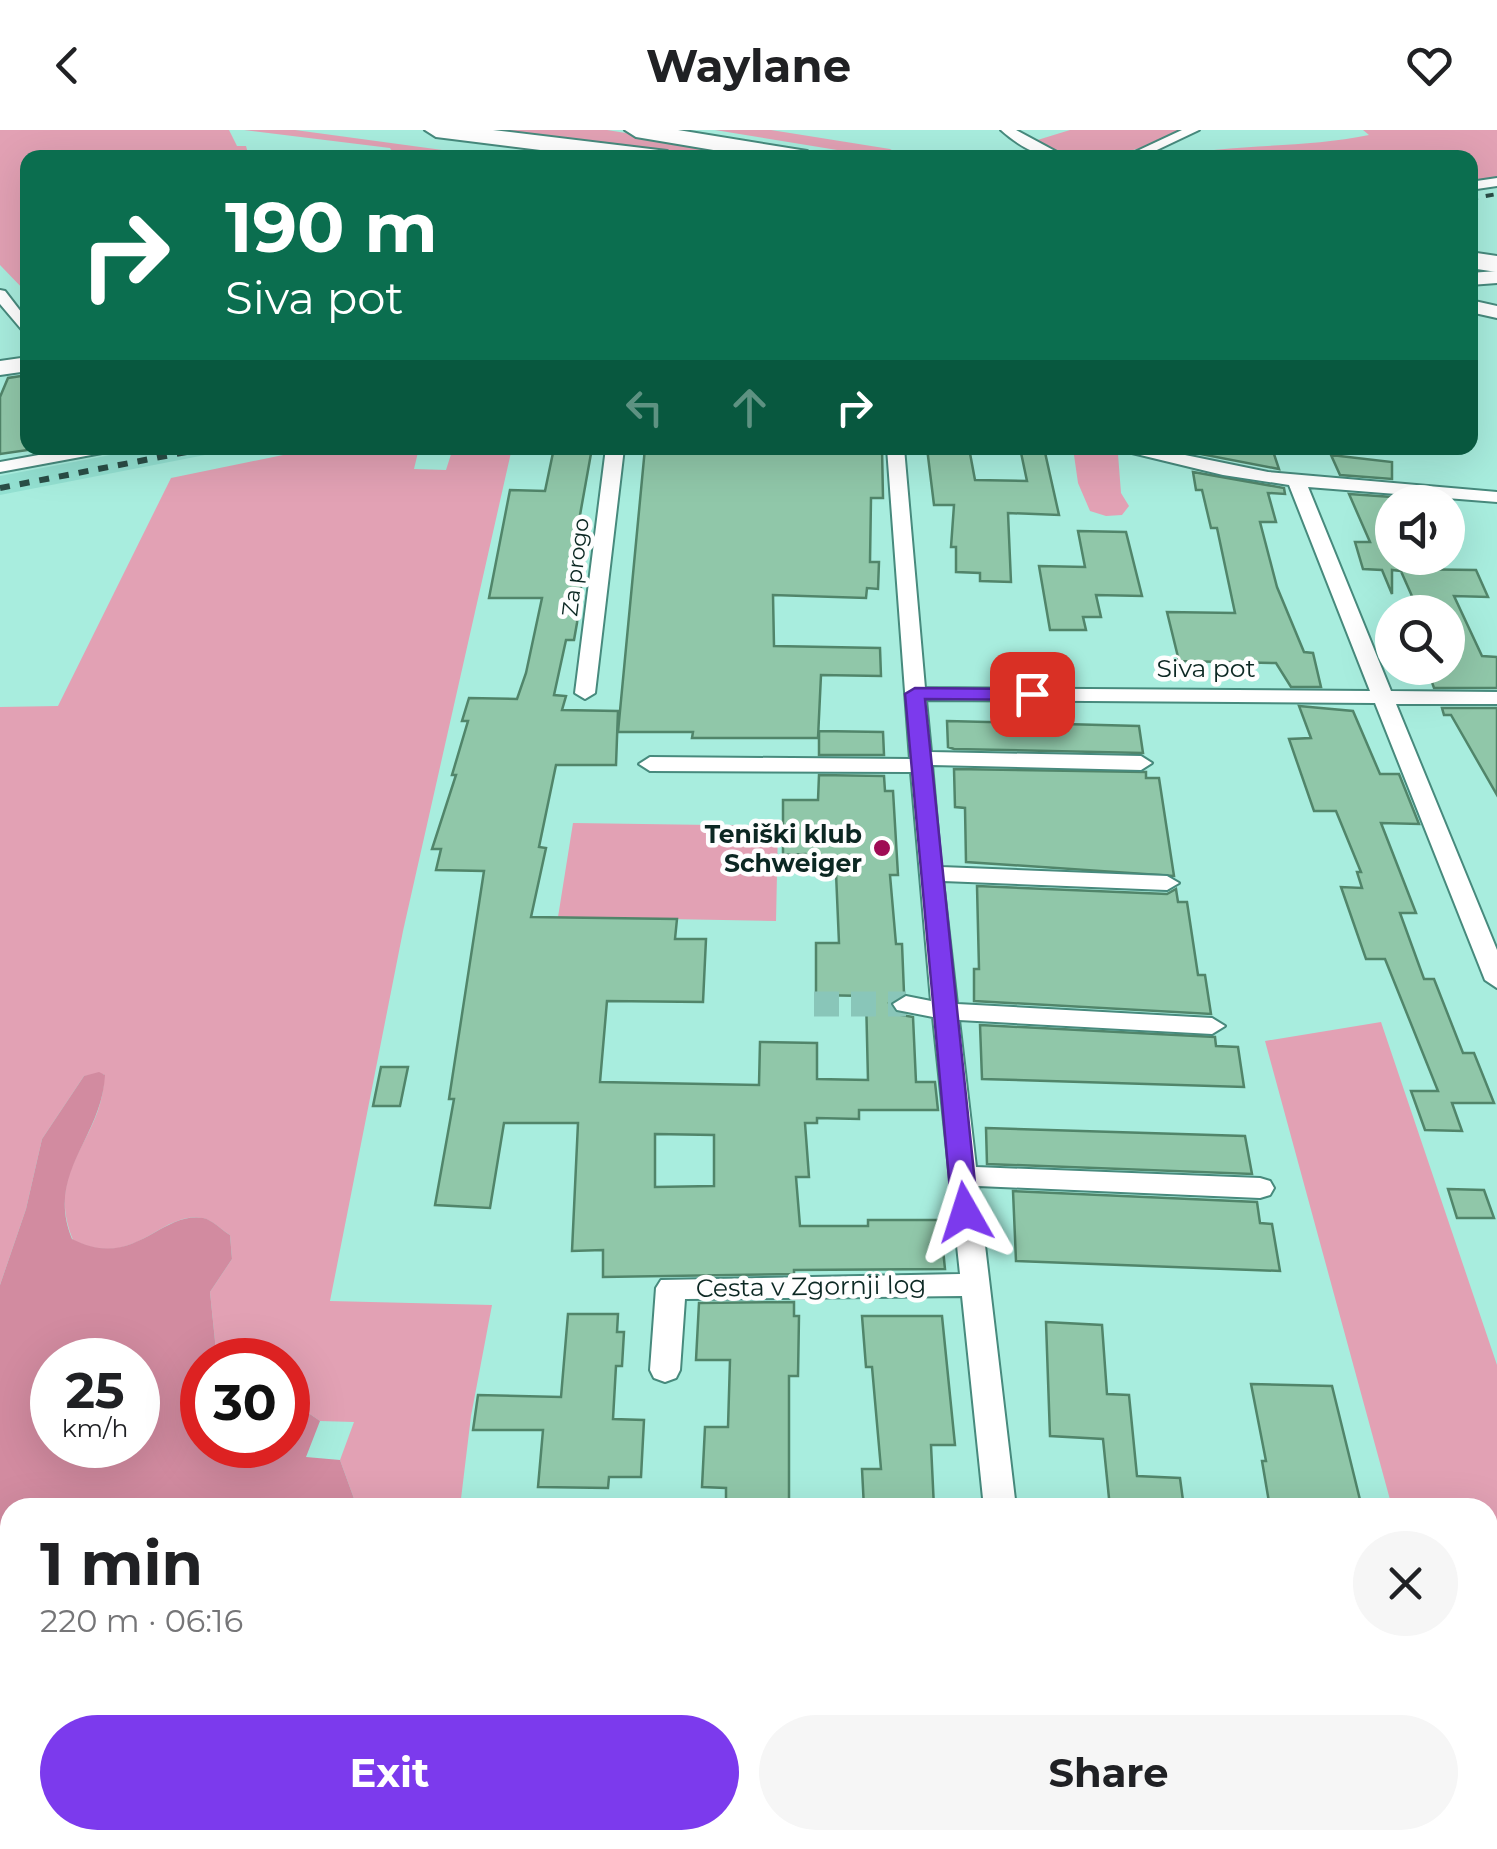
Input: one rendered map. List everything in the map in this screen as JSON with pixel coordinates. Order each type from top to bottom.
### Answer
[{"type":"highway","points":[[436,130],[601,150]]},
{"type":"highway","points":[[633,130],[757,150]]},
{"type":"street","points":[[1007,130],[1041,150]]},
{"type":"street","points":[[1147,150],[1194,130]]},
{"type":"street","points":[[0,294],[20,321]]},
{"type":"street","points":[[0,467],[64,455]]},
{"type":"street","name":"Za progo","points":[[585,693],[614,455]]},
{"type":"street","points":[[896,455],[930,874],[999,1498]]},
{"type":"street","points":[[1161,455],[1296,480],[1497,497]]},
{"type":"street","points":[[1296,480],[1497,980]]},
{"type":"street","name":"Siva pot","points":[[915,694],[1497,698]]},
{"type":"street","points":[[650,764],[1141,763]]},
{"type":"street","points":[[930,874],[1167,882]]},
{"type":"street","points":[[906,1004],[944,1011],[1212,1026]]},
{"type":"street","points":[[962,1176],[1260,1188]]},
{"type":"street","name":"Cesta v Zgornji log","points":[[665,1370],[671,1288],[973,1285]]},
{"type":"shaded area","points":[[0,130],[229,130],[237,146],[246,146],[247,150],[20,150],[20,286],[0,265]]},
{"type":"shaded area","points":[[244,130],[295,130],[442,150],[390,148]]},
{"type":"shaded area","points":[[479,130],[607,130],[732,150],[643,150]]},
{"type":"shaded area","points":[[715,130],[771,130],[892,150],[837,150]]},
{"type":"shaded area","points":[[1070,130],[1188,130],[1133,150],[1053,150],[1031,142]]},
{"type":"shaded area","points":[[1363,130],[1497,130],[1497,179],[1478,183],[1478,150],[1213,150],[1318,142],[1369,135]]},
{"type":"shaded area","points":[[110,455],[205,455],[0,495],[0,476]]},
{"type":"shaded area","points":[[283,455],[417,455],[414,469],[446,470],[451,455],[510,455],[403,931],[330,1301],[492,1305],[471,1416],[461,1498],[354,1498],[340,1460],[354,1422],[320,1421],[310,1414],[310,1338],[215,1338],[210,1292],[232,1259],[230,1235],[209,1220],[187,1218],[113,1249],[73,1240],[65,1193],[102,1097],[104,1074],[84,1076],[42,1139],[26,1209],[0,1285],[0,707],[58,706],[171,478]]},
{"type":"shaded area","points":[[1074,455],[1118,455],[1121,493],[1129,506],[1122,515],[1090,511],[1078,483]]},
{"type":"shaded area","points":[[573,823],[778,826],[776,921],[558,917]]},
{"type":"shaded area","points":[[1381,1022],[1497,1365],[1497,1498],[1390,1498],[1265,1041]]},
{"type":"shaded area","points":[[99,1072],[105,1075],[102,1097],[65,1194],[72,1239],[94,1247],[113,1248],[129,1245],[188,1218],[206,1219],[230,1235],[232,1259],[210,1292],[215,1338],[180,1338],[180,1468],[310,1468],[310,1457],[340,1460],[354,1498],[0,1498],[0,1285],[26,1209],[42,1139],[84,1076]]},
{"type":"shaded area","points":[[310,1414],[320,1421],[310,1447]]},
{"type":"building","points":[[20,376],[20,451],[0,454],[0,397],[8,378]]},
{"type":"building","points":[[553,455],[591,455],[575,543],[586,543],[577,623],[574,640],[566,640],[554,695],[566,696],[562,710],[618,711],[616,765],[556,765],[539,847],[546,848],[531,917],[677,919],[675,939],[706,939],[703,1002],[607,1001],[600,1082],[759,1085],[760,1042],[817,1043],[817,1079],[868,1080],[866,996],[816,995],[816,943],[839,943],[836,873],[805,873],[805,854],[783,855],[783,800],[818,800],[819,775],[884,776],[885,791],[893,791],[898,875],[890,875],[896,944],[902,944],[904,993],[889,1003],[896,1014],[913,1017],[916,1082],[935,1082],[938,1110],[859,1110],[859,1119],[817,1118],[817,1123],[805,1123],[809,1177],[796,1177],[800,1226],[868,1226],[868,1220],[940,1220],[945,1269],[603,1277],[603,1250],[572,1251],[578,1123],[504,1123],[490,1208],[435,1205],[454,1099],[449,1099],[484,871],[436,870],[441,849],[432,849],[456,775],[452,775],[468,721],[462,721],[469,698],[517,699],[542,598],[489,598],[510,490],[545,491]],"holes":[[[655,1134],[714,1135],[714,1186],[655,1187]]]},
{"type":"building","points":[[644,455],[882,455],[883,498],[871,498],[870,562],[879,562],[878,589],[867,588],[866,598],[773,595],[774,646],[880,648],[881,676],[821,675],[818,738],[692,738],[693,732],[618,732]]},
{"type":"building","points":[[928,455],[970,455],[975,480],[1027,481],[1021,455],[1046,455],[1059,515],[1008,513],[1011,582],[980,581],[980,573],[956,572],[956,547],[951,547],[954,505],[934,505]]},
{"type":"building","points":[[1206,455],[1274,455],[1279,469]]},
{"type":"building","points":[[1331,455],[1392,462],[1392,479],[1340,475]]},
{"type":"building","points":[[1193,472],[1284,488],[1285,494],[1268,493],[1276,522],[1260,522],[1277,587],[1304,652],[1313,653],[1321,687],[1291,687],[1276,663],[1179,661],[1167,612],[1235,613],[1217,528],[1211,528],[1202,490],[1196,490]]},
{"type":"building","points":[[1349,494],[1375,496],[1375,570],[1363,569],[1355,542],[1370,542]]},
{"type":"building","points":[[1078,531],[1126,532],[1142,596],[1096,595],[1101,617],[1083,617],[1086,630],[1050,630],[1039,566],[1085,567]]},
{"type":"building","points":[[1465,570],[1476,570],[1488,597],[1465,595],[1411,595],[1403,575],[1465,575]]},
{"type":"building","points":[[1384,575],[1392,575],[1392,594]]},
{"type":"building","points":[[1465,620],[1482,656],[1497,657],[1497,688],[1433,685],[1465,685]]},
{"type":"building","points":[[1299,706],[1353,711],[1380,774],[1399,774],[1419,824],[1381,823],[1416,913],[1400,913],[1424,979],[1434,979],[1463,1053],[1474,1053],[1494,1103],[1452,1103],[1462,1131],[1425,1130],[1411,1091],[1438,1091],[1385,959],[1366,959],[1341,887],[1362,888],[1357,872],[1361,872],[1336,811],[1314,811],[1289,739],[1311,738]]},
{"type":"building","points":[[1442,708],[1497,708],[1497,795],[1451,715],[1444,715]]},
{"type":"building","points":[[947,721],[1139,726],[1143,753],[954,749],[948,747]]},
{"type":"building","points":[[819,731],[883,732],[884,755],[819,755]]},
{"type":"building","points":[[954,769],[1146,772],[1146,778],[1159,778],[1174,876],[966,862],[965,808],[955,807]]},
{"type":"building","points":[[977,886],[1167,894],[1176,889],[1178,902],[1187,902],[1198,975],[1205,975],[1211,1014],[974,1001],[974,969],[979,969]]},
{"type":"building","points":[[980,1025],[1215,1037],[1216,1046],[1238,1047],[1244,1087],[982,1079]]},
{"type":"building","points":[[381,1067],[408,1067],[400,1106],[373,1106]]},
{"type":"building","points":[[986,1128],[1245,1136],[1252,1174],[987,1164]]},
{"type":"building","points":[[1448,1189],[1484,1190],[1494,1218],[1457,1218]]},
{"type":"building","points":[[1013,1191],[1257,1202],[1260,1223],[1272,1224],[1280,1271],[1016,1261]]},
{"type":"building","points":[[794,1302],[794,1316],[799,1316],[798,1376],[789,1376],[789,1498],[726,1498],[726,1488],[702,1487],[705,1427],[728,1427],[730,1360],[696,1360],[699,1303]]},
{"type":"building","points":[[568,1314],[618,1314],[617,1332],[624,1332],[622,1366],[616,1366],[613,1419],[644,1420],[641,1477],[609,1477],[608,1488],[538,1487],[543,1430],[473,1430],[478,1395],[561,1397]]},
{"type":"building","points":[[862,1316],[942,1316],[955,1445],[931,1445],[934,1498],[863,1498],[862,1469],[881,1469],[872,1367],[866,1367]]},
{"type":"building","points":[[1046,1322],[1102,1325],[1107,1394],[1129,1395],[1137,1476],[1180,1478],[1183,1498],[1109,1498],[1103,1439],[1050,1436]]},
{"type":"building","points":[[1251,1384],[1332,1386],[1360,1498],[1268,1498],[1262,1461],[1266,1461]]},
{"type":"tunnel","points":[[814,1004],[906,1004]]},
{"type":"railway","points":[[1478,198],[1497,194]]},
{"type":"railway","points":[[0,488],[171,455]]},
{"type":"place","name":"Teniški klub Schweiger","points":[[882,848]]},
{"type":"route","points":[[965,1212],[915,694],[1032,694]]}]
